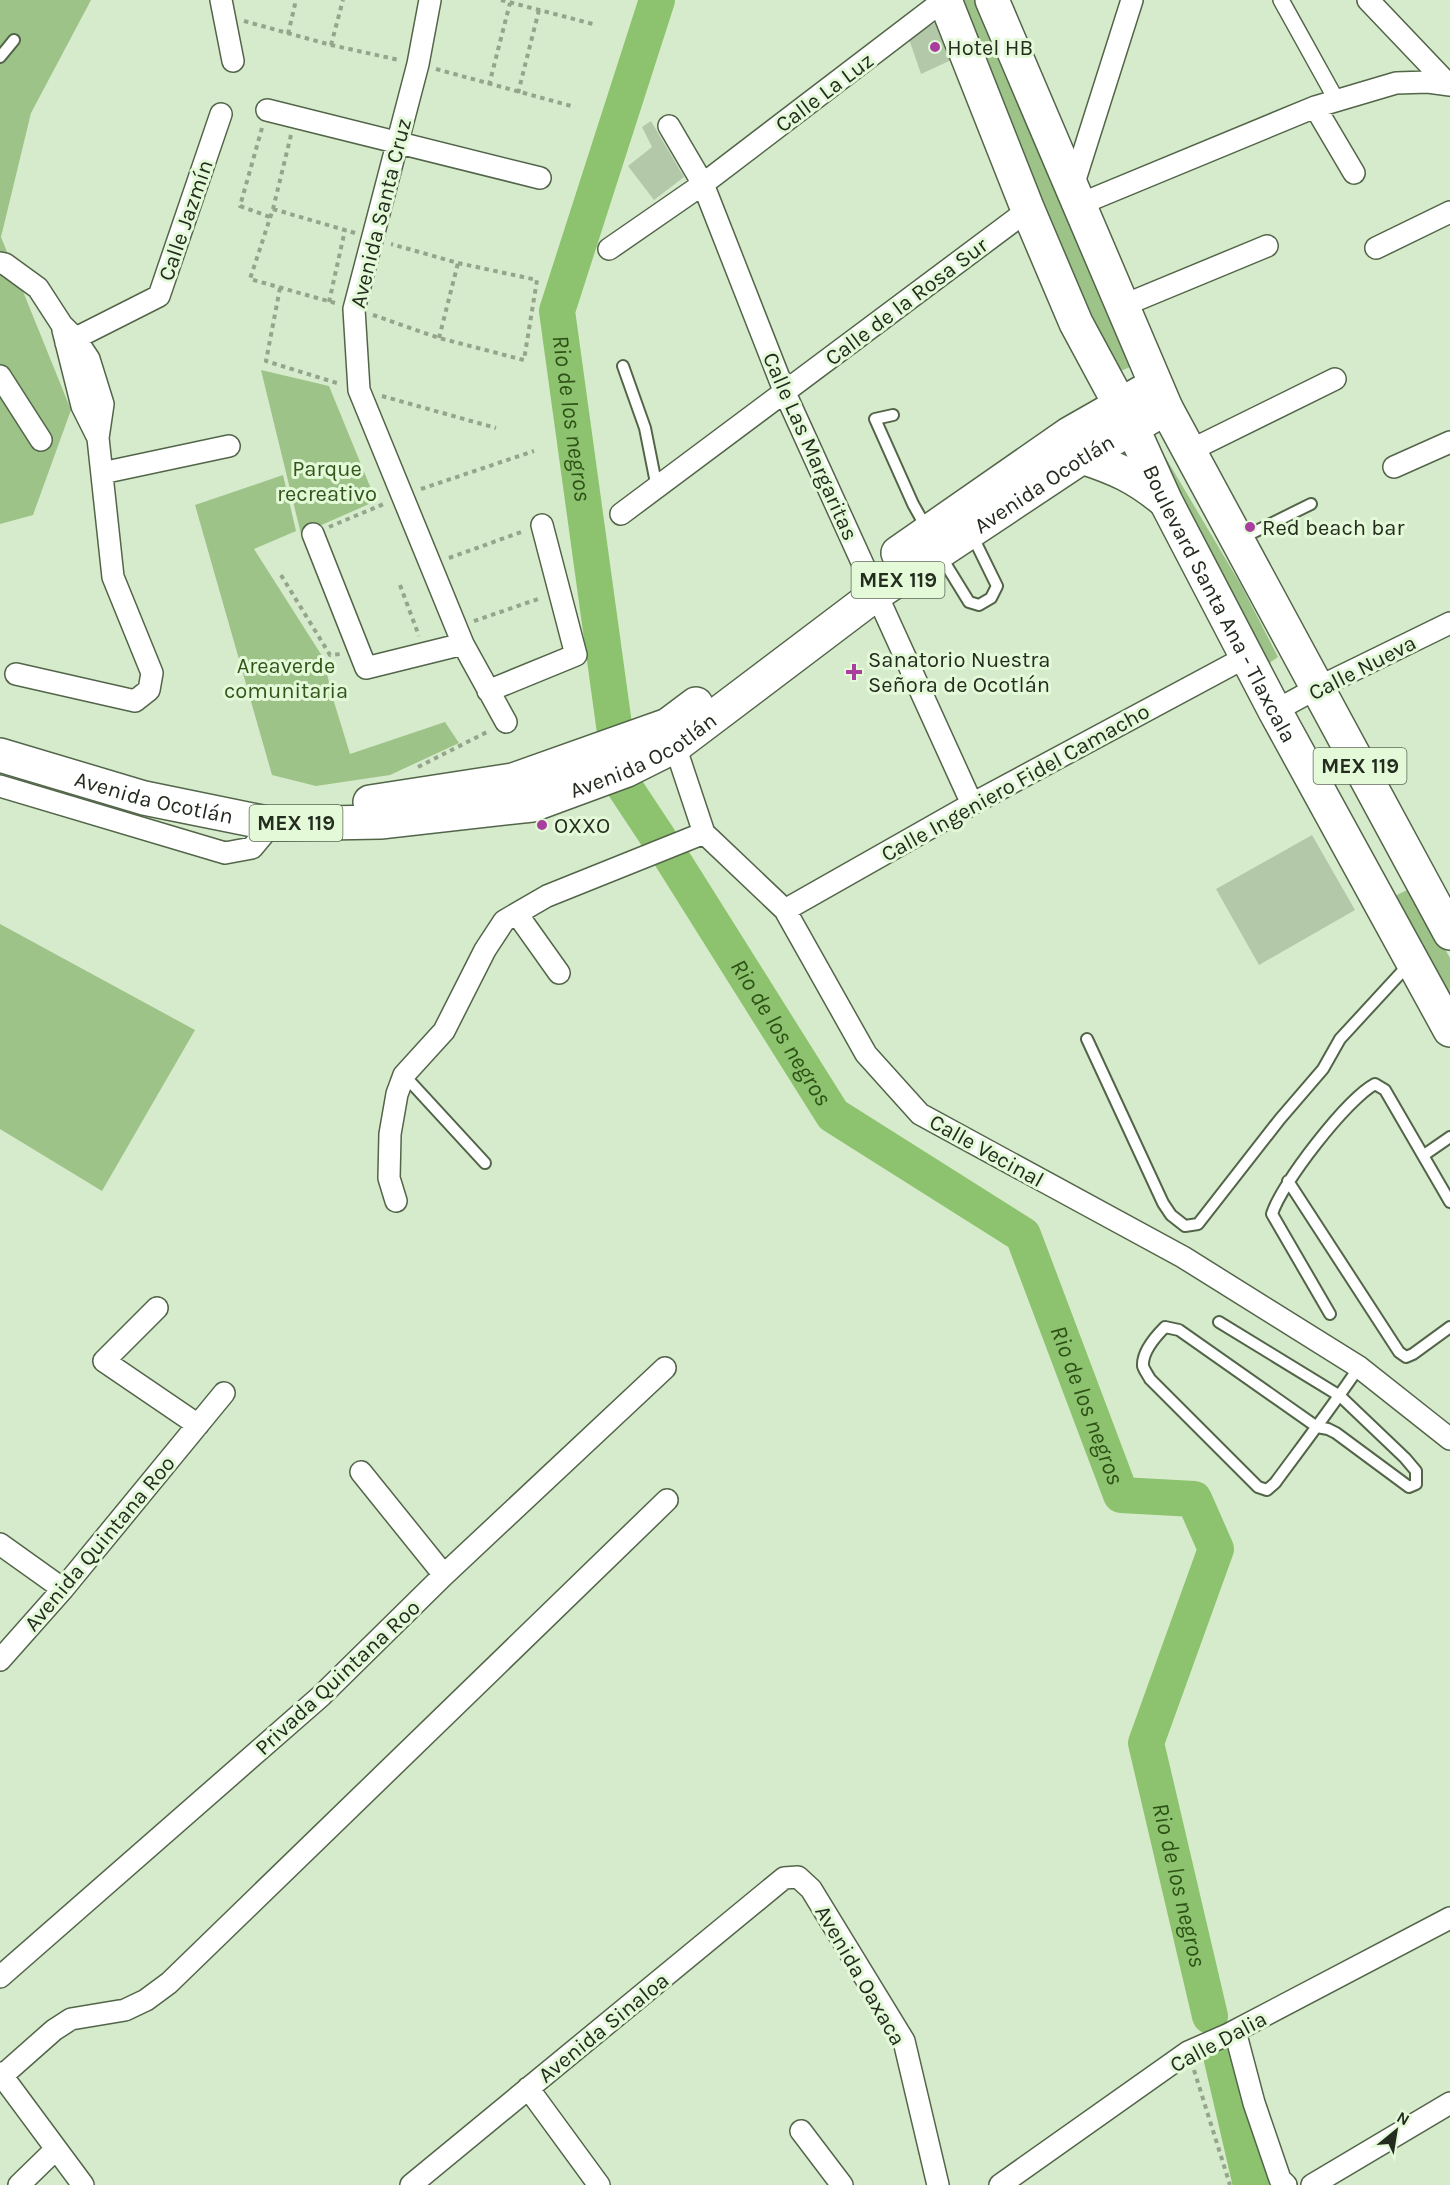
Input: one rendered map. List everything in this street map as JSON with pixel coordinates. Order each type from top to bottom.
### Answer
[{"type":"main road","name":"Boulevard Santa Ana - Tlaxcala","points":[[944,0],[1076,323],[1126,416],[1166,502],[1246,657],[1450,1030]]},
{"type":"main road","name":"Boulevard Santa Ana - Tlaxcala","points":[[992,0],[1160,396],[1450,933]]},
{"type":"main road","points":[[1076,323],[1087,387],[1076,445],[1141,482],[1166,502]]},
{"type":"main road","name":"Avenida Ocotlán","points":[[0,755],[144,798],[272,824],[380,822],[532,805],[591,768],[672,735],[872,584],[1076,445],[1160,396]]},
{"type":"main road","name":"Avenida Ocotlán","points":[[933,542],[970,531],[1076,445]]},
{"type":"main road","name":"Avenida Ocotlán","points":[[0,732],[150,777],[288,804],[364,803],[591,768]]},
{"type":"main road","points":[[1362,869],[1403,845]]},
{"type":"street","name":"Avenida Santa Cruz","points":[[430,0],[418,64],[354,309],[359,390],[459,636],[506,722]]},
{"type":"street","name":"Calle La Luz","points":[[609,249],[703,184],[944,0]]},
{"type":"street","points":[[1075,197],[1132,0]]},
{"type":"street","points":[[1281,0],[1337,101]]},
{"type":"street","points":[[1368,0],[1449,85]]},
{"type":"street","points":[[223,8],[233,61]]},
{"type":"street","points":[[1075,197],[1315,107],[1396,82],[1428,82],[1449,85]]},
{"type":"street","points":[[1315,107],[1353,173]]},
{"type":"street","points":[[267,110],[540,178]]},
{"type":"street","name":"Calle Jazmín","points":[[68,335],[159,296],[221,114]]},
{"type":"street","name":"Calle Las Margaritas","points":[[669,126],[703,184],[785,393],[972,804]]},
{"type":"street","name":"Calle de la Rosa Sur","points":[[621,514],[1028,210]]},
{"type":"street","points":[[1376,248],[1450,212]]},
{"type":"street","points":[[1122,306],[1266,246]]},
{"type":"street","points":[[0,263],[5,264],[38,288],[68,335],[90,394],[91,425],[98,438],[113,577],[152,673],[148,690],[135,701],[16,674]]},
{"type":"street","points":[[0,376],[41,440]]},
{"type":"street","points":[[1189,452],[1335,379]]},
{"type":"street","points":[[1394,467],[1450,442]]},
{"type":"street","points":[[102,473],[229,446]]},
{"type":"street","points":[[488,691],[576,655],[542,525]]},
{"type":"street","points":[[313,534],[364,660],[426,653],[459,636]]},
{"type":"street","name":"Calle Nueva","points":[[1275,711],[1450,623]]},
{"type":"street","name":"Calle Ingeniero Fidel Camacho","points":[[785,910],[972,804],[1246,657]]},
{"type":"street","name":"Calle Vecinal","points":[[672,735],[704,833],[785,910],[866,1054],[920,1114],[1183,1257],[1359,1367],[1450,1439]]},
{"type":"street","points":[[0,786],[225,853],[252,848],[272,824]]},
{"type":"street","points":[[396,1201],[389,1178],[390,1134],[397,1094],[404,1075],[444,1031],[485,950],[504,921],[548,896],[704,833]]},
{"type":"street","points":[[517,914],[559,973]]},
{"type":"street","points":[[157,1308],[104,1361],[198,1425]]},
{"type":"street","name":"Privada Quintana Roo","points":[[0,1977],[321,1696],[444,1575],[665,1368]]},
{"type":"street","name":"Avenida Quintana Roo","points":[[0,1660],[63,1589],[224,1393]]},
{"type":"street","points":[[361,1472],[444,1575]]},
{"type":"street","points":[[83,2185],[1,2074],[54,2030],[71,2019],[124,2010],[146,2000],[168,1983],[667,1500]]},
{"type":"street","points":[[0,1544],[63,1589]]},
{"type":"street","name":"Avenida Sinaloa","points":[[411,2185],[784,1878],[798,1877]]},
{"type":"street","name":"Avenida Oaxaca","points":[[798,1877],[811,1889],[904,2041],[938,2185]]},
{"type":"street","name":"Calle Dalia","points":[[1000,2185],[1188,2052],[1235,2031],[1450,1918]]},
{"type":"street","points":[[1235,2031],[1254,2103],[1280,2180],[1286,2185]]},
{"type":"street","points":[[528,2088],[599,2185]]},
{"type":"street","points":[[1312,2185],[1450,2103]]},
{"type":"street","points":[[801,2131],[842,2185]]},
{"type":"street","points":[[19,2185],[56,2149]]},
{"type":"lane","points":[[0,57],[14,40]]},
{"type":"lane","points":[[623,366],[645,428],[657,488]]},
{"type":"lane","points":[[893,415],[875,419],[913,504],[969,602],[979,605],[991,598],[997,586],[970,531]]},
{"type":"lane","points":[[1237,541],[1311,504]]},
{"type":"lane","points":[[1087,1039],[1163,1203],[1171,1215],[1185,1226],[1198,1224],[1280,1119],[1323,1069],[1340,1039],[1412,961]]},
{"type":"lane","points":[[404,1075],[485,1163]]},
{"type":"lane","points":[[1330,1314],[1272,1214],[1275,1202],[1288,1181],[1343,1112],[1364,1090],[1375,1084],[1386,1090],[1450,1202]]},
{"type":"lane","points":[[1424,1155],[1450,1137]]},
{"type":"lane","points":[[1288,1181],[1398,1352],[1406,1357],[1413,1354],[1450,1327]]},
{"type":"lane","points":[[1219,1322],[1340,1396],[1416,1471],[1416,1484],[1409,1487],[1336,1434],[1328,1429],[1317,1427],[1179,1330],[1165,1327],[1158,1333],[1144,1356],[1143,1368],[1150,1379],[1258,1487],[1267,1490],[1275,1484],[1317,1427],[1340,1396],[1359,1367]]},
{"type":"path","points":[[288,34],[296,0]]},
{"type":"path","points":[[331,45],[343,0]]},
{"type":"path","points":[[501,0],[593,24]]},
{"type":"path","points":[[489,85],[510,3]]},
{"type":"path","points":[[223,8],[288,34],[418,64],[575,107]]},
{"type":"path","points":[[518,93],[539,10]]},
{"type":"path","points":[[267,110],[240,206],[270,218]]},
{"type":"path","points":[[273,209],[458,263],[537,280],[524,360],[439,338],[354,309],[250,279],[273,209],[295,117]]},
{"type":"path","points":[[329,302],[345,230]]},
{"type":"path","points":[[439,338],[458,263]]},
{"type":"path","points":[[280,288],[266,361],[359,390],[496,428]]},
{"type":"path","points":[[313,534],[402,496],[534,451]]},
{"type":"path","points":[[430,565],[542,525]]},
{"type":"path","points":[[281,575],[330,655],[364,660]]},
{"type":"path","points":[[400,585],[426,653]]},
{"type":"path","points":[[459,636],[559,592]]},
{"type":"path","points":[[416,795],[410,772],[506,722]]},
{"type":"path","points":[[1188,2052],[1230,2185]]},
{"type":"green space","points":[[0,0],[91,0],[31,113],[1,237],[71,410],[33,515],[0,524]]},
{"type":"green space","points":[[956,0],[981,0],[1138,364],[1115,373]]},
{"type":"green space","name":"Parque recreativo","points":[[261,370],[329,386],[376,501],[301,534]]},
{"type":"green space","points":[[1154,438],[1241,585],[1278,657],[1265,666],[1149,439]]},
{"type":"green space","name":"Areaverde comunitaria","points":[[283,475],[296,531],[254,549],[324,659],[331,692],[350,754],[445,722],[459,743],[390,775],[316,786],[272,775],[195,505]]},
{"type":"green space","points":[[1411,888],[1450,958],[1450,1002],[1393,897]]},
{"type":"green space","points":[[0,924],[195,1030],[102,1191],[0,1129]]},
{"type":"building","name":"Hotel HB","points":[[946,16],[962,55],[921,74],[909,39]]},
{"type":"building","points":[[651,121],[684,177],[654,200],[628,166],[652,147],[642,127]]},
{"type":"building","points":[[1312,835],[1355,910],[1259,965],[1216,889]]},
{"type":"waterway","name":"Rio de los negros","points":[[657,0],[557,311],[622,783],[659,839]]},
{"type":"waterway","name":"Rio de los negros","points":[[671,857],[833,1115],[1023,1235],[1121,1495],[1194,1499],[1216,1549],[1146,1743],[1210,2016]]},
{"type":"waterway","name":"Rio de los negros","points":[[1222,2060],[1251,2185]]},
{"type":"place","name":"Hotel HB","points":[[935,47]]},
{"type":"place","name":"Red beach bar","points":[[1250,527]]},
{"type":"place","name":"Sanatorio Nuestra Señora de Ocotlán","points":[[854,672]]},
{"type":"place","name":"OXXO","points":[[542,825]]}]
